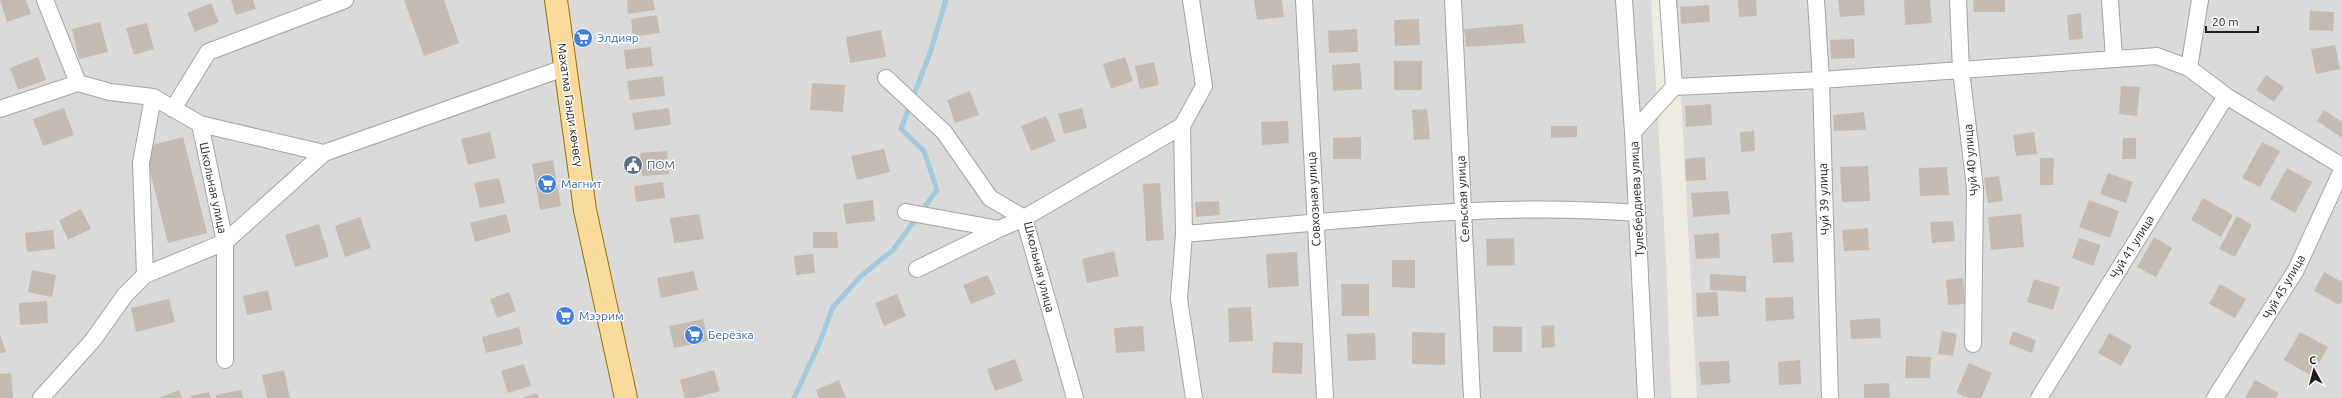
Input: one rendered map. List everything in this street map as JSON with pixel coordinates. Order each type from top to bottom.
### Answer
[{"type":"main road","name":"Махатма Ганди көчөсү","points":[[556,0],[584,210],[626,398]]},
{"type":"street","points":[[45,0],[78,83]]},
{"type":"street","points":[[173,109],[208,52],[345,0]]},
{"type":"street","points":[[1191,0],[1204,86],[1182,126],[1184,234],[1179,299],[1194,398]]},
{"type":"street","name":"Совхозная улица","points":[[1304,0],[1325,398]]},
{"type":"street","name":"Сельская улица","points":[[1453,0],[1472,398]]},
{"type":"street","name":"Тулебердиева улица","points":[[1624,0],[1633,132],[1646,398]]},
{"type":"street","points":[[1668,0],[1674,87]]},
{"type":"street","name":"Чуй 39 улица","points":[[1816,0],[1821,80],[1830,398]]},
{"type":"street","name":"Чуй 40 улица","points":[[1958,0],[1961,70],[1975,188],[1973,344]]},
{"type":"street","points":[[2110,0],[2114,58]]},
{"type":"street","points":[[2189,68],[2200,0]]},
{"type":"street","points":[[1633,132],[1674,87],[1821,80],[2157,56],[2189,68],[2226,96],[2342,166]]},
{"type":"street","points":[[225,360],[225,242],[324,153],[564,68]]},
{"type":"street","points":[[886,78],[944,132],[990,198],[1024,218]]},
{"type":"street","points":[[0,109],[78,83],[110,92],[153,97],[200,124],[324,153]]},
{"type":"street","name":"Чуй 41 улица","points":[[2039,398],[2226,96]]},
{"type":"street","points":[[145,274],[141,163],[153,97]]},
{"type":"street","name":"Школьная улица","points":[[42,398],[93,340],[125,295],[145,274],[225,242],[200,124]]},
{"type":"street","name":"Школьная улица","points":[[1075,398],[1024,218],[1182,126]]},
{"type":"street","name":"Чуй 45 улица","points":[[2215,398],[2296,270],[2342,170]]},
{"type":"street","points":[[1184,234],[1464,212],[1589,209],[1637,213]]},
{"type":"street","points":[[906,212],[999,229]]},
{"type":"street","points":[[917,269],[1024,218]]},
{"type":"shaded area","points":[[0,0],[1651,0],[1666,258],[1671,398],[0,398]]},
{"type":"shaded area","points":[[1676,0],[2342,0],[2342,398],[1697,398]]},
{"type":"building","points":[[0,0],[26,0],[31,14],[7,22]]},
{"type":"building","points":[[231,0],[253,0],[256,9],[236,15]]},
{"type":"building","points":[[404,0],[444,0],[459,43],[424,56]]},
{"type":"building","points":[[627,0],[653,0],[655,10],[628,14]]},
{"type":"building","points":[[1254,0],[1282,0],[1284,17],[1257,20]]},
{"type":"building","points":[[1738,0],[1756,0],[1757,16],[1739,17]]},
{"type":"building","points":[[1838,0],[1864,0],[1865,15],[1840,17]]},
{"type":"building","points":[[1904,0],[1930,0],[1932,23],[1905,25]]},
{"type":"building","points":[[1973,0],[2005,0],[2005,12],[1974,12]]},
{"type":"building","points":[[211,3],[219,22],[195,32],[187,13]]},
{"type":"building","points":[[1709,5],[1710,22],[1681,24],[1680,7]]},
{"type":"building","points":[[2310,11],[2334,12],[2333,31],[2309,30]]},
{"type":"building","points":[[2081,13],[2083,39],[2069,40],[2067,15]]},
{"type":"building","points":[[657,15],[660,33],[633,37],[631,19]]},
{"type":"building","points":[[1419,19],[1420,45],[1395,46],[1394,20]]},
{"type":"building","points":[[100,22],[108,52],[79,59],[72,29]]},
{"type":"building","points":[[147,23],[154,49],[134,55],[126,28]]},
{"type":"building","points":[[1523,24],[1525,43],[1466,47],[1464,29]]},
{"type":"building","points":[[1357,29],[1358,52],[1329,53],[1328,31]]},
{"type":"building","points":[[881,30],[886,57],[850,63],[846,37]]},
{"type":"building","points":[[1854,39],[1855,58],[1831,59],[1830,40]]},
{"type":"building","points":[[2335,45],[2340,69],[2316,74],[2311,49]]},
{"type":"building","points":[[651,47],[653,66],[626,69],[624,50]]},
{"type":"building","points":[[38,57],[46,80],[18,90],[10,68]]},
{"type":"building","points":[[1125,57],[1133,81],[1111,89],[1103,64]]},
{"type":"building","points":[[1394,61],[1422,61],[1422,90],[1394,90]]},
{"type":"building","points":[[1154,62],[1159,85],[1140,89],[1135,66]]},
{"type":"building","points":[[1360,63],[1362,89],[1333,91],[1332,65]]},
{"type":"building","points":[[2266,75],[2284,87],[2274,102],[2256,90]]},
{"type":"building","points":[[663,76],[665,96],[630,100],[627,81]]},
{"type":"building","points":[[812,83],[845,85],[843,112],[810,110]]},
{"type":"building","points":[[2121,86],[2140,87],[2137,116],[2119,114]]},
{"type":"building","points":[[970,91],[979,115],[955,123],[947,100]]},
{"type":"building","points":[[1711,104],[1712,125],[1686,127],[1685,106]]},
{"type":"building","points":[[64,108],[74,135],[43,146],[33,119]]},
{"type":"building","points":[[669,108],[671,125],[635,130],[632,113]]},
{"type":"building","points":[[1082,108],[1087,128],[1064,134],[1058,114]]},
{"type":"building","points":[[1427,109],[1430,139],[1414,140],[1412,110]]},
{"type":"building","points":[[2324,110],[2342,122],[2342,138],[2317,121]]},
{"type":"building","points":[[1864,112],[1866,130],[1834,131],[1833,115]]},
{"type":"building","points":[[1046,116],[1056,141],[1031,151],[1021,126]]},
{"type":"building","points":[[1288,121],[1289,143],[1262,145],[1261,122]]},
{"type":"building","points":[[1551,126],[1577,126],[1577,137],[1551,138]]},
{"type":"building","points":[[1754,131],[1755,151],[1741,152],[1740,132]]},
{"type":"building","points":[[490,132],[496,158],[468,165],[461,139]]},
{"type":"building","points":[[2034,132],[2037,154],[2016,156],[2013,135]]},
{"type":"building","points":[[183,137],[207,233],[168,243],[144,147]]},
{"type":"building","points":[[1361,137],[1361,159],[1333,159],[1333,138]]},
{"type":"building","points":[[2123,138],[2136,138],[2136,159],[2122,159]]},
{"type":"building","points":[[2262,142],[2280,151],[2260,187],[2242,178]]},
{"type":"building","points":[[884,149],[890,172],[857,180],[851,156]]},
{"type":"building","points":[[667,151],[669,174],[642,176],[640,153]]},
{"type":"building","points":[[1705,157],[1706,180],[1686,181],[1685,159]]},
{"type":"building","points":[[2040,158],[2054,158],[2053,185],[2040,185]]},
{"type":"building","points":[[553,160],[561,206],[540,210],[532,164]]},
{"type":"building","points":[[1868,166],[1870,201],[1842,202],[1840,167]]},
{"type":"building","points":[[1947,167],[1949,195],[1920,196],[1919,168]]},
{"type":"building","points":[[2287,168],[2312,182],[2295,213],[2270,199]]},
{"type":"building","points":[[2108,173],[2133,182],[2126,203],[2100,194]]},
{"type":"building","points":[[1999,176],[2003,201],[1988,203],[1984,178]]},
{"type":"building","points":[[499,178],[505,203],[480,208],[474,183]]},
{"type":"building","points":[[663,182],[665,198],[636,202],[634,186]]},
{"type":"building","points":[[1160,183],[1164,240],[1146,241],[1143,184]]},
{"type":"building","points":[[1728,191],[1730,214],[1693,217],[1691,193]]},
{"type":"building","points":[[2203,198],[2233,215],[2221,237],[2191,220]]},
{"type":"building","points":[[873,200],[875,221],[846,224],[843,204]]},
{"type":"building","points":[[2089,200],[2119,211],[2110,238],[2079,227]]},
{"type":"building","points":[[1219,201],[1220,215],[1196,217],[1195,202]]},
{"type":"building","points":[[81,209],[91,229],[68,240],[59,220]]},
{"type":"building","points":[[506,214],[511,232],[475,242],[470,223]]},
{"type":"building","points":[[699,214],[704,239],[674,243],[670,218]]},
{"type":"building","points":[[2021,214],[2024,247],[1991,250],[1988,217]]},
{"type":"building","points":[[2237,216],[2252,225],[2235,257],[2219,249]]},
{"type":"building","points":[[360,217],[371,248],[345,257],[335,226]]},
{"type":"building","points":[[1953,221],[1955,241],[1932,243],[1930,222]]},
{"type":"building","points":[[319,224],[329,257],[295,267],[285,235]]},
{"type":"building","points":[[1868,228],[1869,250],[1844,251],[1842,230]]},
{"type":"building","points":[[53,230],[55,249],[27,252],[25,233]]},
{"type":"building","points":[[813,232],[837,232],[838,248],[813,248]]},
{"type":"building","points":[[1792,232],[1794,262],[1773,263],[1771,234]]},
{"type":"building","points":[[1719,233],[1720,258],[1696,259],[1694,235]]},
{"type":"building","points":[[2154,237],[2172,248],[2156,277],[2137,267]]},
{"type":"building","points":[[1514,238],[1515,265],[1487,266],[1486,239]]},
{"type":"building","points":[[2079,238],[2101,245],[2093,266],[2072,258]]},
{"type":"building","points":[[1114,251],[1119,276],[1087,283],[1082,259]]},
{"type":"building","points":[[1297,252],[1299,286],[1268,288],[1266,254]]},
{"type":"building","points":[[813,254],[815,273],[796,275],[794,256]]},
{"type":"building","points":[[1392,260],[1415,260],[1415,288],[1392,287]]},
{"type":"building","points":[[32,270],[56,275],[52,297],[28,292]]},
{"type":"building","points":[[694,271],[698,290],[661,298],[657,278]]},
{"type":"building","points":[[2324,272],[2342,282],[2342,301],[2339,305],[2314,291]]},
{"type":"building","points":[[1710,274],[1746,276],[1746,292],[1710,290]]},
{"type":"building","points":[[988,275],[996,294],[971,304],[963,285]]},
{"type":"building","points":[[1963,278],[1965,304],[1948,305],[1946,280]]},
{"type":"building","points":[[2034,279],[2060,287],[2053,310],[2027,302]]},
{"type":"building","points":[[1341,284],[1369,284],[1369,316],[1342,316]]},
{"type":"building","points":[[2220,284],[2246,299],[2235,318],[2209,304]]},
{"type":"building","points":[[268,290],[272,310],[247,315],[243,296]]},
{"type":"building","points":[[509,292],[516,311],[497,318],[490,299]]},
{"type":"building","points":[[1717,292],[1719,316],[1697,317],[1696,293]]},
{"type":"building","points":[[897,294],[906,316],[884,326],[875,303]]},
{"type":"building","points":[[1793,297],[1794,319],[1766,321],[1765,298]]},
{"type":"building","points":[[169,299],[175,322],[136,332],[131,308]]},
{"type":"building","points":[[47,301],[48,323],[20,325],[19,303]]},
{"type":"building","points":[[1251,307],[1253,341],[1229,342],[1228,308]]},
{"type":"building","points":[[1880,318],[1881,338],[1851,339],[1850,320]]},
{"type":"building","points":[[703,319],[708,341],[674,348],[669,326]]},
{"type":"building","points":[[1554,325],[1555,347],[1542,348],[1541,326]]},
{"type":"building","points":[[1143,326],[1145,351],[1116,353],[1114,328]]},
{"type":"building","points":[[1493,326],[1522,327],[1522,352],[1493,352]]},
{"type":"building","points":[[519,327],[523,344],[486,353],[482,337]]},
{"type":"building","points":[[1942,331],[1957,334],[1953,356],[1938,354]]},
{"type":"building","points":[[2013,331],[2036,340],[2032,353],[2009,344]]},
{"type":"building","points":[[1412,332],[1445,333],[1445,365],[1412,364]]},
{"type":"building","points":[[2300,332],[2328,347],[2312,376],[2284,360]]},
{"type":"building","points":[[1375,333],[1376,360],[1348,361],[1347,334]]},
{"type":"building","points":[[2109,333],[2132,346],[2121,366],[2098,353]]},
{"type":"building","points":[[0,335],[6,352],[0,353]]},
{"type":"building","points":[[1273,342],[1303,343],[1302,374],[1272,373]]},
{"type":"building","points":[[1906,356],[1931,357],[1930,378],[1905,378]]},
{"type":"building","points":[[1015,359],[1023,381],[995,391],[987,369]]},
{"type":"building","points":[[1800,360],[1801,384],[1779,385],[1778,362]]},
{"type":"building","points":[[1729,361],[1730,383],[1701,385],[1699,362]]},
{"type":"building","points":[[1969,363],[1992,373],[1981,398],[1968,398],[1956,393]]},
{"type":"building","points":[[524,364],[531,386],[508,393],[501,371]]},
{"type":"building","points":[[284,370],[290,398],[267,398],[262,375]]},
{"type":"building","points":[[714,370],[720,391],[695,398],[685,398],[680,380]]},
{"type":"building","points":[[11,373],[13,398],[0,398],[0,374]]},
{"type":"building","points":[[839,380],[846,398],[819,398],[816,390]]},
{"type":"building","points":[[2255,380],[2279,393],[2276,398],[2245,398]]},
{"type":"building","points":[[1889,383],[1890,398],[1864,398],[1864,384]]},
{"type":"building","points":[[179,390],[182,398],[159,398]]},
{"type":"building","points":[[241,390],[243,398],[217,398],[216,395]]},
{"type":"building","points":[[209,392],[211,398],[191,398],[190,396]]},
{"type":"building","points":[[537,393],[539,398],[522,398]]},
{"type":"waterway","points":[[794,398],[819,344],[833,307],[861,276],[893,250],[937,190],[924,151],[901,129],[930,53],[946,0]]},
{"type":"place","name":"Элдияр","points":[[583,38]]},
{"type":"place","name":"ПОМ","points":[[633,165]]},
{"type":"place","name":"Магнит","points":[[547,184]]},
{"type":"place","name":"Мээрим","points":[[565,316]]},
{"type":"place","name":"Берёзка","points":[[694,335]]}]
